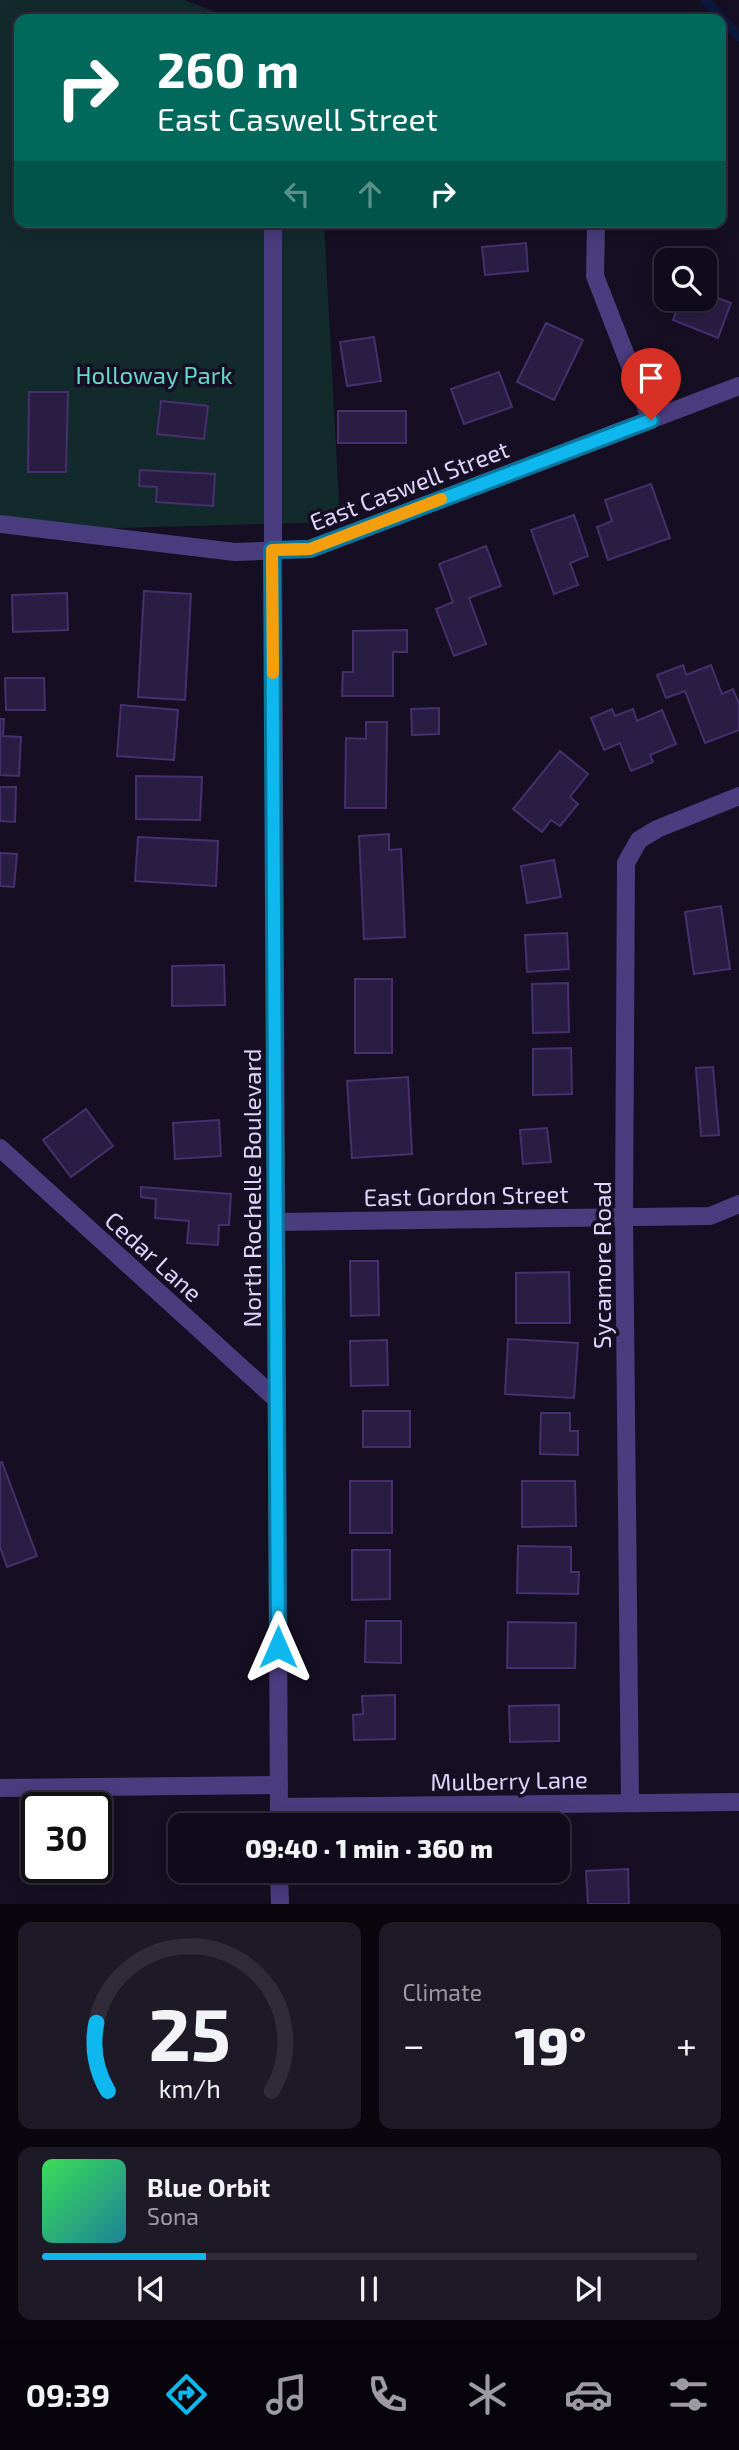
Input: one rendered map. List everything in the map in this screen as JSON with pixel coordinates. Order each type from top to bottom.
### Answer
[{"type":"street","name":"North Rochelle Boulevard","points":[[273,228],[272,550],[279,1813]]},
{"type":"street","points":[[596,228],[595,276],[651,420]]},
{"type":"street","name":"East Caswell Street","points":[[0,524],[235,552],[310,549],[739,386]]},
{"type":"street","name":"Sycamore Road","points":[[630,1803],[624,1217],[626,863],[639,840],[657,829],[739,796]]},
{"type":"street","name":"Cedar Lane","points":[[0,1148],[276,1399]]},
{"type":"street","name":"East Gordon Street","points":[[276,1222],[710,1216],[739,1204]]},
{"type":"street","points":[[0,1788],[279,1785]]},
{"type":"street","name":"Mulberry Lane","points":[[279,1807],[739,1802]]},
{"type":"street","points":[[279,1883],[280,1904]]},
{"type":"green space","name":"Holloway Park","points":[[0,0],[184,0],[221,14],[14,14],[14,228],[324,228],[340,522],[0,531]]},
{"type":"building","points":[[526,243],[528,271],[485,275],[482,247]]},
{"type":"building","points":[[717,298],[731,303],[718,338],[673,320],[676,311],[717,311]]},
{"type":"building","points":[[546,323],[583,340],[554,400],[517,382]]},
{"type":"building","points":[[374,337],[381,381],[347,386],[340,342]]},
{"type":"building","points":[[499,372],[512,407],[464,424],[451,389]]},
{"type":"building","points":[[29,392],[68,392],[66,472],[28,472]]},
{"type":"building","points":[[161,401],[208,406],[204,439],[157,434]]},
{"type":"building","points":[[338,411],[406,411],[406,443],[338,443]]},
{"type":"building","points":[[140,470],[215,474],[213,506],[156,502],[157,487],[139,486]]},
{"type":"building","points":[[651,484],[670,538],[608,560],[597,527],[612,521],[605,500]]},
{"type":"building","points":[[574,515],[588,556],[570,563],[578,585],[554,594],[531,530]]},
{"type":"building","points":[[486,546],[501,586],[469,598],[486,644],[454,656],[436,609],[453,602],[439,564]]},
{"type":"building","points":[[144,591],[191,594],[185,700],[138,697]]},
{"type":"building","points":[[67,593],[68,630],[13,632],[12,595]]},
{"type":"building","points":[[407,630],[407,652],[393,652],[393,696],[342,696],[343,672],[353,672],[353,631]]},
{"type":"building","points":[[683,665],[686,675],[711,665],[722,694],[733,689],[739,704],[739,730],[705,743],[685,691],[666,698],[657,675]]},
{"type":"building","points":[[5,678],[44,678],[45,710],[6,710]]},
{"type":"building","points":[[121,705],[178,710],[174,760],[117,756]]},
{"type":"building","points":[[439,708],[439,734],[412,735],[411,709]]},
{"type":"building","points":[[612,709],[615,716],[633,709],[637,721],[662,710],[676,744],[650,755],[653,762],[631,771],[620,743],[604,750],[591,718]]},
{"type":"building","points":[[0,719],[4,719],[3,736],[21,737],[19,776],[0,775]]},
{"type":"building","points":[[366,722],[387,722],[386,808],[345,808],[346,738],[366,739]]},
{"type":"building","points":[[560,751],[588,774],[570,797],[578,804],[560,826],[551,820],[542,832],[513,809]]},
{"type":"building","points":[[136,776],[202,777],[200,820],[136,819]]},
{"type":"building","points":[[0,787],[16,787],[15,822],[0,821]]},
{"type":"building","points":[[389,834],[389,850],[401,849],[405,937],[364,939],[359,836]]},
{"type":"building","points":[[138,837],[218,841],[216,886],[135,881]]},
{"type":"building","points":[[0,853],[17,854],[14,887],[0,886]]},
{"type":"building","points":[[554,860],[561,897],[527,903],[521,866]]},
{"type":"building","points":[[721,906],[730,969],[694,974],[685,912]]},
{"type":"building","points":[[567,933],[569,969],[527,972],[525,935]]},
{"type":"building","points":[[224,965],[225,1005],[172,1006],[172,966]]},
{"type":"building","points":[[355,979],[392,979],[392,1053],[355,1053]]},
{"type":"building","points":[[568,983],[569,1032],[533,1033],[532,984]]},
{"type":"building","points":[[571,1048],[572,1094],[533,1095],[533,1049]]},
{"type":"building","points":[[713,1067],[719,1135],[701,1136],[696,1068]]},
{"type":"building","points":[[408,1077],[412,1154],[352,1158],[347,1081]]},
{"type":"building","points":[[86,1109],[113,1146],[71,1177],[43,1140]]},
{"type":"building","points":[[219,1120],[221,1156],[175,1159],[173,1123]]},
{"type":"building","points":[[547,1128],[551,1162],[523,1164],[520,1130]]},
{"type":"building","points":[[141,1187],[231,1194],[229,1225],[219,1225],[218,1245],[187,1243],[189,1221],[155,1218],[156,1199],[141,1197]]},
{"type":"building","points":[[350,1261],[378,1261],[379,1315],[351,1316]]},
{"type":"building","points":[[569,1272],[570,1323],[516,1323],[516,1273]]},
{"type":"building","points":[[508,1339],[578,1343],[574,1398],[505,1394]]},
{"type":"building","points":[[387,1340],[388,1385],[351,1386],[350,1341]]},
{"type":"building","points":[[363,1411],[410,1411],[410,1447],[363,1447]]},
{"type":"building","points":[[541,1413],[570,1413],[570,1431],[578,1431],[578,1455],[540,1454]]},
{"type":"building","points":[[2,1462],[37,1556],[7,1567],[0,1547]]},
{"type":"building","points":[[350,1481],[392,1481],[392,1533],[350,1533]]},
{"type":"building","points":[[522,1481],[575,1481],[576,1526],[522,1527]]},
{"type":"building","points":[[518,1546],[571,1547],[571,1572],[579,1572],[578,1594],[517,1593]]},
{"type":"building","points":[[352,1550],[390,1550],[390,1599],[352,1600]]},
{"type":"building","points":[[366,1621],[401,1621],[401,1663],[365,1662]]},
{"type":"building","points":[[508,1622],[576,1623],[575,1668],[507,1668]]},
{"type":"building","points":[[395,1695],[395,1739],[354,1740],[353,1715],[363,1714],[362,1696]]},
{"type":"building","points":[[559,1705],[559,1741],[510,1742],[509,1706]]},
{"type":"building","points":[[628,1869],[629,1904],[588,1904],[586,1871]]},
{"type":"waterway","points":[[705,0],[718,14]]},
{"type":"waterway","points":[[726,23],[739,37]]},
{"type":"slow traffic","points":[[273,673],[272,550],[310,549],[441,499]]},
{"type":"route","points":[[278,1647],[272,550],[310,549],[651,420]]}]
